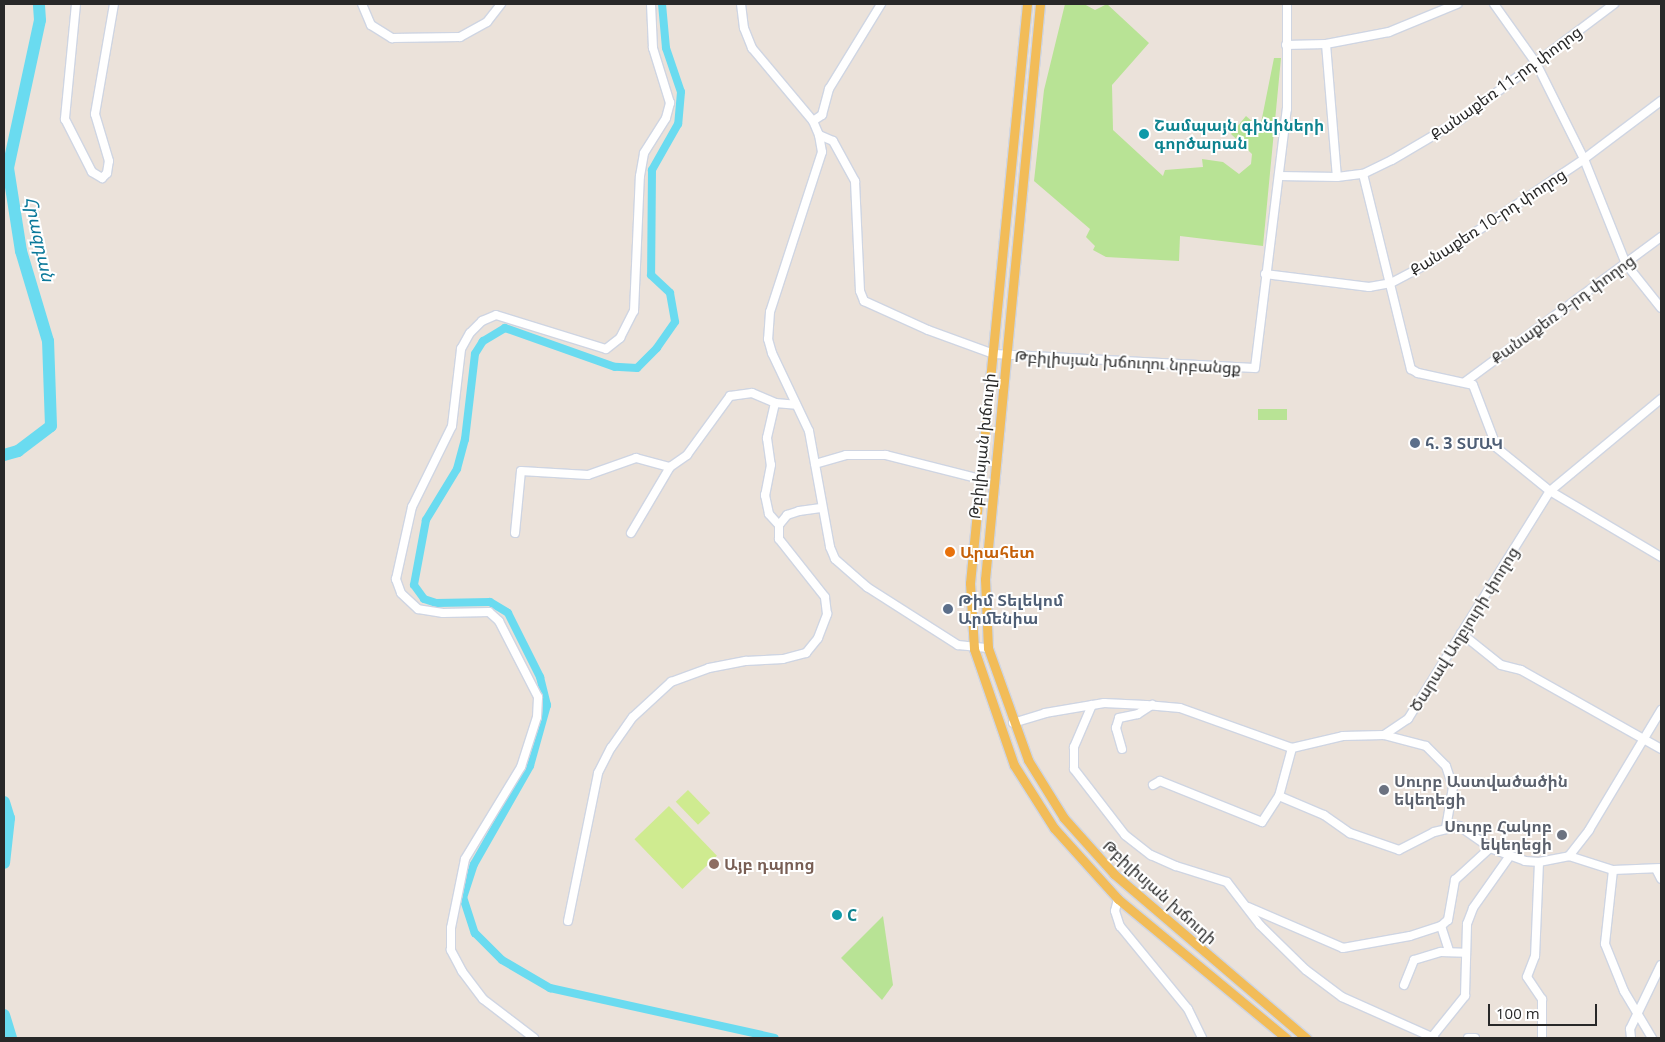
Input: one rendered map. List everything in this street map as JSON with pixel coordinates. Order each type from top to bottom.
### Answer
[{"type":"main road","name":"Թբիլիսյան խճուղի","points":[[1027,4],[970,583],[974,649],[998,726],[1014,765],[1033,799],[1080,859],[1118,899],[1286,1038]]},
{"type":"main road","name":"Թբիլիսյան խճուղի","points":[[1040,4],[985,579],[988,648],[1013,723],[1047,792],[1102,862],[1306,1038]]},
{"type":"street","points":[[76,4],[65,120],[92,172],[102,178],[107,173],[109,161],[95,114],[114,4]]},
{"type":"street","points":[[362,4],[371,25],[392,38],[460,37],[488,22],[501,4]]},
{"type":"street","points":[[534,1038],[483,999],[462,971],[452,950],[453,914],[465,859],[521,767],[537,717],[538,697],[500,621],[489,612],[443,613],[418,609],[401,593],[396,579],[406,526],[452,426],[461,349],[482,321],[496,315],[606,349],[620,338],[634,311],[640,176],[644,154],[666,118],[670,103],[653,48],[651,4]]},
{"type":"street","points":[[741,4],[744,28],[752,48],[814,121],[820,135],[822,152],[768,325],[772,353],[809,431],[821,508],[830,547],[846,570],[958,645],[974,649],[988,648]]},
{"type":"street","points":[[814,121],[822,115],[829,89],[881,4]]},
{"type":"street","name":"Թբիլիսյան խճուղու նրբանցք","points":[[820,135],[834,141],[855,181],[860,291],[864,301],[928,330],[994,354],[1255,368],[1265,274],[1287,109],[1287,4]]},
{"type":"street","points":[[1286,45],[1326,44],[1389,32],[1457,4]]},
{"type":"street","points":[[1494,4],[1536,63],[1584,159],[1626,264],[1661,308]]},
{"type":"street","name":"Քանաքեռ 11-րդ փողոց","points":[[1279,176],[1337,177],[1363,174],[1460,120],[1614,4]]},
{"type":"street","points":[[1326,44],[1337,177]]},
{"type":"street","name":"Քանաքեռ 10-րդ փողոց","points":[[1265,274],[1369,287],[1391,283],[1431,262],[1584,159],[1661,100]]},
{"type":"street","points":[[1363,174],[1411,369],[1418,373],[1465,382],[1477,389],[1494,445],[1550,491],[1661,557]]},
{"type":"street","name":"Քանաքեռ 9-րդ փողոց","points":[[1465,382],[1661,238]]},
{"type":"street","points":[[631,533],[670,467],[687,455],[730,396],[752,393],[775,403],[796,405]]},
{"type":"street","name":"Ծարավ Աղբյուրի փողոց","points":[[1384,735],[1408,719],[1550,491],[1661,399]]},
{"type":"street","points":[[775,403],[767,438],[771,465],[765,495],[769,514],[779,525]]},
{"type":"street","points":[[814,464],[846,455],[886,455],[981,479]]},
{"type":"street","points":[[515,533],[521,471],[588,475],[636,458],[670,467]]},
{"type":"street","points":[[568,921],[598,774],[611,748],[633,717],[671,682],[718,666],[783,659],[806,653],[818,638],[827,614],[825,597],[779,539],[779,525],[787,516],[799,511],[821,508]]},
{"type":"street","points":[[1461,633],[1501,665],[1521,670],[1661,749]]},
{"type":"street","points":[[1013,723],[1045,713],[1092,705],[1152,705],[1180,708],[1292,748],[1343,736],[1384,735],[1426,746],[1446,766],[1453,787],[1446,828]]},
{"type":"street","points":[[1092,705],[1074,747],[1074,769],[1078,779],[1125,835],[1151,854],[1176,866],[1227,882],[1271,937],[1306,970],[1342,997],[1433,1038],[1464,996],[1464,933],[1473,908],[1509,857]]},
{"type":"street","points":[[1122,749],[1116,728],[1119,718],[1138,714],[1152,705]]},
{"type":"street","points":[[1569,856],[1589,830],[1661,710]]},
{"type":"street","points":[[1153,785],[1160,781],[1258,822],[1267,818],[1279,796],[1292,748]]},
{"type":"street","points":[[1279,796],[1324,815],[1350,833],[1399,850],[1446,828],[1462,828],[1490,848],[1509,857],[1539,862],[1569,856],[1613,870],[1659,869],[1661,879]]},
{"type":"street","points":[[1248,907],[1343,948],[1370,945],[1441,926],[1450,917],[1455,880],[1490,848]]},
{"type":"street","points":[[1539,862],[1535,956],[1527,977],[1542,999],[1542,1038]]},
{"type":"street","points":[[1613,870],[1605,944],[1638,1017],[1652,1038]]},
{"type":"street","points":[[1118,899],[1115,911],[1120,926],[1188,1009],[1202,1038]]},
{"type":"street","points":[[1441,926],[1449,952]]},
{"type":"street","points":[[1404,985],[1414,960],[1449,952],[1465,953]]},
{"type":"street","points":[[1631,1038],[1630,1029],[1638,1017],[1661,965]]},
{"type":"street","points":[[1468,1038],[1475,1038]]},
{"type":"green space","points":[[1065,4],[1084,4],[1095,10],[1107,4],[1149,43],[1112,85],[1113,130],[1163,176],[1165,170],[1203,167],[1202,159],[1223,162],[1239,174],[1251,164],[1252,154],[1231,134],[1246,116],[1260,128],[1274,58],[1281,58],[1263,246],[1180,236],[1179,261],[1106,257],[1093,250],[1095,246],[1086,237],[1090,229],[1034,181],[1044,90]]},
{"type":"green space","points":[[1258,409],[1287,409],[1287,420],[1258,420]]},
{"type":"green space","points":[[688,790],[710,813],[698,825],[676,802]]},
{"type":"green space","points":[[669,806],[717,856],[682,889],[634,839]]},
{"type":"green space","points":[[883,916],[893,985],[882,1000],[841,958]]},
{"type":"waterway","name":"Հրազդան","points":[[4,455],[18,451],[51,426],[48,341],[21,251],[8,168],[40,20],[39,4]]},
{"type":"waterway","points":[[662,4],[666,48],[681,92],[678,124],[652,170],[651,275],[670,293],[675,322],[657,348],[637,368],[615,367],[505,328],[483,341],[475,354],[465,439],[457,469],[426,520],[414,585],[424,599],[436,603],[490,602],[508,613],[540,677],[547,705],[530,766],[474,864],[463,897],[475,933],[502,960],[550,988],[775,1038]]},
{"type":"waterway","name":"Հրազդան","points":[[4,802],[9,818],[4,863]]},
{"type":"waterway","name":"Հրազդան","points":[[4,1015],[11,1038]]},
{"type":"place","name":"Շամպայն գինիների գործարան","points":[[1144,134]]},
{"type":"place","name":"հ. 3 ՏՄԱԿ","points":[[1415,443]]},
{"type":"place","name":"Արահետ","points":[[950,552]]},
{"type":"place","name":"Թիմ Տելեկոմ Արմենիա","points":[[948,609]]},
{"type":"place","name":"Սուրբ Աստվածածին եկեղեցի","points":[[1384,790]]},
{"type":"place","name":"Սուրբ Հակոբ եկեղեցի","points":[[1562,835]]},
{"type":"place","name":"Այբ դպրոց","points":[[714,864]]},
{"type":"place","name":"C","points":[[837,915]]}]
